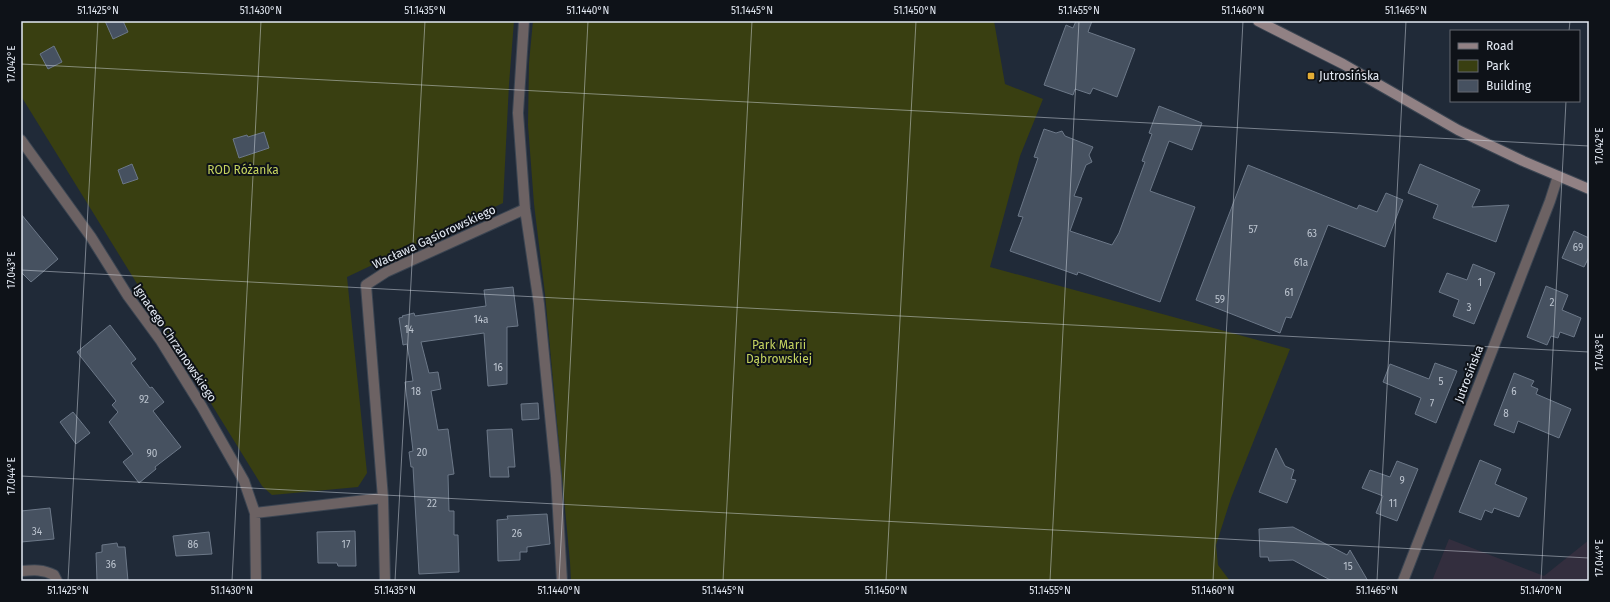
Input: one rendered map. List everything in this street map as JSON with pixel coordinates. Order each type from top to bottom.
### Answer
[{"type":"street","points":[[524,21],[518,113],[525,209],[538,304],[556,476],[562,581]]},
{"type":"street","points":[[1258,21],[1342,64],[1458,130],[1523,161],[1589,189]]},
{"type":"street","name":"Ignacego Chrzanowskiego","points":[[21,140],[92,237],[128,296],[161,341],[198,400],[244,481],[255,513],[256,581]]},
{"type":"street","name":"Jutrosińska","points":[[1403,581],[1550,201],[1558,176]]},
{"type":"street","name":"Wacława Gąsiorowskiego","points":[[385,581],[383,498],[366,285],[386,272],[525,209]]},
{"type":"street","points":[[255,513],[383,498]]},
{"type":"street","points":[[21,571],[37,570],[48,572],[54,574],[56,581]]},
{"type":"shaded area","points":[[1449,539],[1544,576],[1589,540],[1589,581],[1432,581]]},
{"type":"green space","name":"ROD Różanka","points":[[21,21],[514,21],[503,203],[347,277],[367,473],[358,487],[272,495],[262,486],[21,96]]},
{"type":"green space","name":"Park Marii Dąbrowskiej","points":[[533,21],[994,21],[1005,84],[1043,99],[1020,156],[990,267],[1290,349],[1231,498],[1216,545],[1218,565],[1230,581],[571,581],[545,294],[534,204],[528,125],[529,63]]},
{"type":"building","points":[[105,21],[123,21],[128,32],[113,39]]},
{"type":"building","points":[[1076,21],[1092,21],[1088,32],[1135,49],[1117,97],[1093,88],[1090,94],[1075,89],[1073,95],[1044,85],[1066,25],[1073,28]]},
{"type":"building","points":[[54,46],[62,62],[48,69],[40,54]]},
{"type":"building","points":[[1159,106],[1202,123],[1192,150],[1169,141],[1150,191],[1195,207],[1160,302],[1078,272],[1077,275],[1010,251],[1023,217],[1018,216],[1038,158],[1034,157],[1044,129],[1056,133],[1062,131],[1065,136],[1093,147],[1089,155],[1092,162],[1086,165],[1074,196],[1082,198],[1070,231],[1112,245],[1119,233],[1145,162],[1142,161],[1152,134],[1149,133]]},
{"type":"building","points":[[264,132],[269,148],[239,158],[233,139],[247,135],[248,137]]},
{"type":"building","points":[[132,164],[138,179],[123,184],[118,170]]},
{"type":"building","points":[[1420,164],[1480,190],[1472,207],[1509,205],[1496,242],[1433,218],[1438,205],[1408,193]]},
{"type":"building","points":[[1248,165],[1357,209],[1359,205],[1377,212],[1386,193],[1403,200],[1385,247],[1328,225],[1291,318],[1286,317],[1280,333],[1196,300]]},
{"type":"building","points":[[21,214],[58,259],[31,282],[21,272]]},
{"type":"building","points":[[1574,231],[1589,238],[1589,257],[1584,267],[1562,258]]},
{"type":"building","points":[[1473,264],[1495,273],[1474,324],[1453,316],[1459,300],[1439,292],[1447,273],[1467,280]]},
{"type":"building","points":[[1546,286],[1568,295],[1562,310],[1581,318],[1574,337],[1560,332],[1558,338],[1551,336],[1547,345],[1527,337]]},
{"type":"building","points":[[513,287],[518,326],[507,327],[507,384],[488,386],[484,333],[421,342],[429,373],[438,372],[441,389],[431,391],[438,430],[448,429],[454,474],[448,475],[449,511],[454,511],[454,535],[458,535],[459,572],[419,574],[413,467],[411,467],[409,452],[413,451],[405,382],[413,381],[407,344],[403,345],[399,318],[414,313],[415,316],[486,306],[484,290]]},
{"type":"building","points":[[110,325],[136,359],[131,363],[150,388],[152,387],[164,402],[153,411],[181,447],[155,467],[156,469],[139,483],[123,462],[133,454],[109,422],[118,412],[112,405],[116,401],[77,352]]},
{"type":"building","points":[[1435,363],[1457,371],[1436,423],[1415,414],[1421,398],[1383,382],[1390,364],[1429,379]]},
{"type":"building","points":[[1514,373],[1534,381],[1531,386],[1538,389],[1536,394],[1571,409],[1559,438],[1518,421],[1514,433],[1494,425]]},
{"type":"building","points":[[538,403],[539,419],[522,420],[521,404]]},
{"type":"building","points":[[73,412],[90,433],[76,444],[60,422]]},
{"type":"building","points":[[512,429],[515,467],[508,467],[509,477],[490,477],[487,430]]},
{"type":"building","points":[[1276,448],[1285,466],[1294,470],[1291,479],[1296,480],[1287,503],[1259,492]]},
{"type":"building","points":[[1480,460],[1501,469],[1495,484],[1527,498],[1519,517],[1494,508],[1492,513],[1485,510],[1481,520],[1459,512]]},
{"type":"building","points":[[1397,461],[1418,469],[1397,521],[1376,513],[1383,496],[1362,488],[1370,470],[1390,477]]},
{"type":"building","points":[[50,508],[54,539],[21,542],[21,511]]},
{"type":"building","points":[[547,514],[550,544],[527,547],[527,552],[520,552],[520,560],[498,561],[497,520],[508,519],[507,516]]},
{"type":"building","points":[[1293,527],[1347,555],[1350,550],[1368,581],[1332,581],[1293,560],[1269,561],[1268,557],[1260,557],[1259,529]]},
{"type":"building","points":[[355,531],[356,566],[338,566],[337,563],[318,563],[317,532]]},
{"type":"building","points":[[209,532],[212,554],[176,556],[173,536]]},
{"type":"building","points":[[117,543],[118,547],[125,547],[128,581],[97,581],[96,553],[102,552],[102,545]]},
{"type":"place","name":"Jutrosińska","points":[[1311,76]]}]
